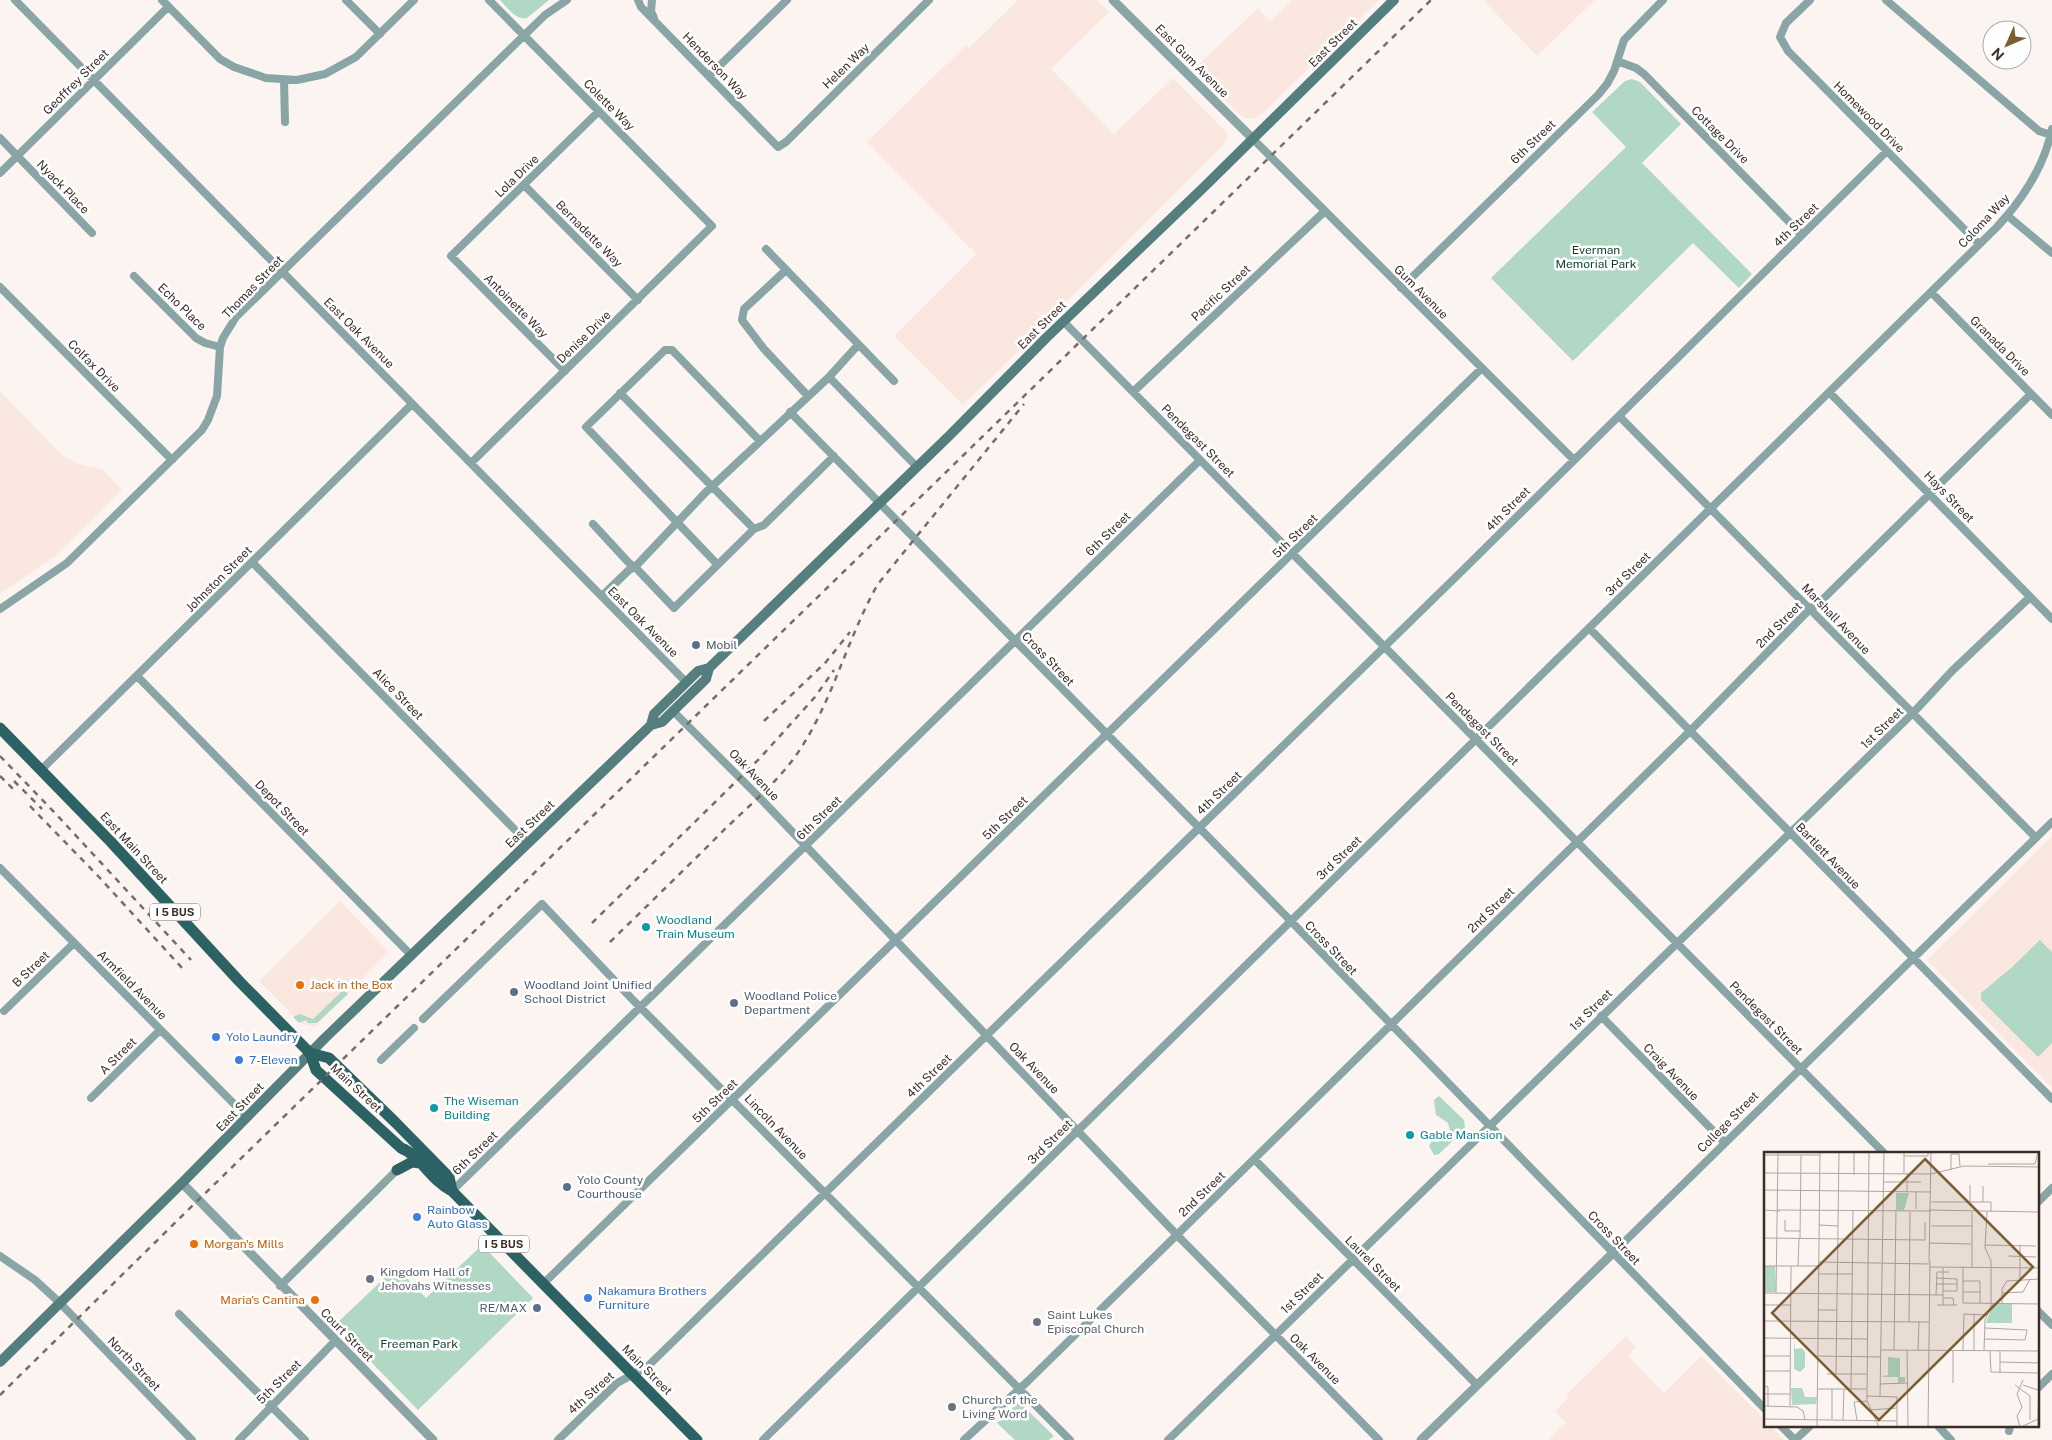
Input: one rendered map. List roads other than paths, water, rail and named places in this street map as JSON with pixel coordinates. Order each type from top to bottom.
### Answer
[{"type":"main road","name":"East Street","points":[[651,725],[654,714],[686,682],[698,671],[709,668],[1394,0]]},
{"type":"main road","name":"East Street","points":[[0,1362],[182,1183],[310,1053],[651,725],[662,722],[706,679],[709,668]]},
{"type":"main road","name":"East Main Street","points":[[0,728],[240,982],[310,1053]]},
{"type":"main road","name":"Main Street","points":[[310,1053],[316,1070],[401,1148],[409,1150],[441,1185],[453,1192],[697,1440]]},
{"type":"main road","name":"Main Street","points":[[310,1053],[329,1058],[395,1122],[449,1177],[453,1192]]},
{"type":"main road","points":[[397,1170],[404,1155],[401,1148]]},
{"type":"main road","points":[[397,1170],[412,1162],[420,1163]]},
{"type":"street","name":"East Oak Avenue","points":[[15,0],[686,682]]},
{"type":"street","points":[[162,0],[220,59],[250,74],[284,80],[310,78],[325,74],[356,57],[414,0]]},
{"type":"street","points":[[346,0],[380,34]]},
{"type":"street","name":"Colette Way","points":[[489,0],[712,226]]},
{"type":"street","name":"Thomas Street","points":[[0,609],[67,563],[202,430],[213,408],[216,396],[220,347],[223,338],[236,317],[524,36],[554,8],[567,0]]},
{"type":"street","name":"Henderson Way","points":[[638,0],[656,22],[770,141],[778,147]]},
{"type":"street","points":[[652,0],[650,11],[656,22]]},
{"type":"street","points":[[709,76],[787,0]]},
{"type":"street","name":"Helen Way","points":[[778,147],[786,142],[929,0]]},
{"type":"street","name":"East Gum Avenue","points":[[1113,0],[1253,139]]},
{"type":"street","name":"6th Street","points":[[1401,288],[1598,95],[1607,84],[1624,40],[1663,0]]},
{"type":"street","name":"Homewood Drive","points":[[1810,0],[1782,29],[1780,37],[1783,44],[1979,244]]},
{"type":"street","points":[[1886,0],[2039,131],[2051,132]]},
{"type":"street","name":"Geoffrey Street","points":[[0,174],[168,7]]},
{"type":"street","name":"Cottage Drive","points":[[1617,60],[1636,68],[1644,74],[1802,235]]},
{"type":"street","points":[[284,80],[284,122]]},
{"type":"street","name":"Lola Drive","points":[[451,256],[599,112]]},
{"type":"street","name":"Coloma Way","points":[[1931,292],[2008,216],[2035,176],[2051,132]]},
{"type":"street","name":"Nyack Place","points":[[0,138],[92,233]]},
{"type":"street","name":"Gum Avenue","points":[[1253,139],[1574,460]]},
{"type":"street","name":"4th Street","points":[[558,1440],[617,1383],[647,1367],[1887,152]]},
{"type":"street","name":"Bernadette Way","points":[[524,185],[638,300]]},
{"type":"street","name":"Pacific Street","points":[[1133,392],[1325,211]]},
{"type":"street","points":[[2008,216],[2052,253]]},
{"type":"street","name":"Denise Drive","points":[[471,464],[712,226]]},
{"type":"street","points":[[766,249],[894,381]]},
{"type":"street","name":"Antoinette Way","points":[[451,256],[565,371]]},
{"type":"street","points":[[786,270],[744,309],[742,320],[764,349],[808,396]]},
{"type":"street","name":"Echo Place","points":[[134,276],[196,338],[205,344],[220,347]]},
{"type":"street","name":"Colfax Drive","points":[[0,287],[172,460]]},
{"type":"street","name":"3rd Street","points":[[763,1440],[1931,292]]},
{"type":"street","name":"Granada Drive","points":[[1931,292],[2052,415]]},
{"type":"street","name":"Pendegast Street","points":[[1063,321],[1882,1152]]},
{"type":"street","points":[[602,596],[629,570],[635,567],[676,521],[829,376],[858,345]]},
{"type":"street","points":[[718,564],[586,427],[665,350],[672,350],[760,441]]},
{"type":"street","name":"5th Street","points":[[543,1284],[1482,368]]},
{"type":"street","points":[[829,376],[917,467]]},
{"type":"street","name":"Hays Street","points":[[1829,392],[2052,619]]},
{"type":"street","points":[[620,393],[754,529]]},
{"type":"street","name":"2nd Street","points":[[964,1440],[1019,1390],[1690,731],[1811,608],[1819,603],[2031,394]]},
{"type":"street","name":"Johnston Street","points":[[41,770],[412,404]]},
{"type":"street","name":"Cross Street","points":[[790,412],[1199,828],[1488,1127],[1764,1408]]},
{"type":"street","name":"Marshall Avenue","points":[[1619,416],[1811,608],[1912,714],[2036,838]]},
{"type":"street","points":[[593,524],[629,564],[635,567],[674,608],[754,529],[764,525],[834,456]]},
{"type":"street","name":"6th Street","points":[[453,1192],[1200,460]]},
{"type":"street","name":"Alice Street","points":[[252,562],[528,843]]},
{"type":"street","name":"1st Street","points":[[1168,1440],[1912,714],[1952,671],[2030,597]]},
{"type":"street","name":"Bartlett Avenue","points":[[1589,628],[2052,1099]]},
{"type":"street","name":"Depot Street","points":[[137,676],[411,956]]},
{"type":"street","name":"Oak Avenue","points":[[673,711],[711,747],[1177,1235],[1379,1440]]},
{"type":"street","name":"College Street","points":[[1425,1439],[1477,1385],[2052,822]]},
{"type":"street","name":"Armfield Avenue","points":[[0,868],[247,1117]]},
{"type":"street","name":"Lincoln Avenue","points":[[423,1019],[542,904],[641,1007],[1070,1440]]},
{"type":"street","name":"B Street","points":[[4,1011],[74,943]]},
{"type":"street","name":"Craig Avenue","points":[[1601,1016],[1725,1143]]},
{"type":"street","points":[[381,1060],[414,1028]]},
{"type":"street","name":"A Street","points":[[90,1098],[160,1030]]},
{"type":"street","name":"Laurel Street","points":[[1254,1159],[1477,1385]]},
{"type":"street","points":[[280,1286],[397,1170]]},
{"type":"street","name":"Court Street","points":[[182,1183],[280,1286],[433,1440]]},
{"type":"street","points":[[2040,1200],[2052,1188]]},
{"type":"street","name":"North Street","points":[[0,1256],[35,1280],[60,1303],[192,1440]]},
{"type":"street","points":[[2040,1313],[2052,1325]]},
{"type":"street","points":[[179,1314],[305,1440]]},
{"type":"street","name":"5th Street","points":[[239,1440],[335,1341]]},
{"type":"street","points":[[2040,1386],[2052,1374]]},
{"type":"street","points":[[1783,1428],[1795,1440],[1808,1428]]},
{"type":"street","points":[[1940,1428],[1951,1440]]},
{"type":"railway","points":[[0,1395],[1431,0]]},
{"type":"railway","points":[[610,942],[766,790],[793,759],[813,728],[823,708],[858,624],[878,584],[1024,404]]},
{"type":"railway","points":[[764,721],[826,662],[850,632]]},
{"type":"railway","points":[[592,923],[760,758],[815,697],[834,670]]},
{"type":"railway","points":[[0,756],[191,960]]},
{"type":"railway","points":[[0,776],[16,792]]},
{"type":"railway","points":[[14,781],[42,809]]},
{"type":"railway","points":[[30,806],[99,877],[183,969]]},
{"type":"place","name":"Mobil","points":[[696,645]]},
{"type":"place","name":"Woodland Train Museum","points":[[646,927]]},
{"type":"place","name":"Jack in the Box","points":[[300,985]]},
{"type":"place","name":"Woodland Joint Unified School District","points":[[514,992]]},
{"type":"place","name":"Woodland Police Department","points":[[734,1003]]},
{"type":"place","name":"Yolo Laundry","points":[[216,1037]]},
{"type":"place","name":"7-Eleven","points":[[239,1060]]},
{"type":"place","name":"The Wiseman Building","points":[[434,1108]]},
{"type":"place","name":"Gable Mansion","points":[[1410,1135]]},
{"type":"place","name":"Yolo County Courthouse","points":[[567,1187]]},
{"type":"place","name":"Rainbow Auto Glass","points":[[417,1217]]},
{"type":"place","name":"Morgan's Mills","points":[[194,1244]]},
{"type":"place","name":"Kingdom Hall of Jehovahs Witnesses","points":[[370,1279]]},
{"type":"place","name":"Nakamura Brothers Furniture","points":[[588,1298]]},
{"type":"place","name":"Maria's Cantina","points":[[315,1300]]},
{"type":"place","name":"RE/MAX","points":[[537,1308]]},
{"type":"place","name":"Saint Lukes Episcopal Church","points":[[1037,1322]]},
{"type":"place","name":"Church of the Living Word","points":[[952,1407]]},
{"type":"park label","name":"Everman Memorial Park","points":[[1596,257]]},
{"type":"park label","name":"Freeman Park","points":[[419,1344]]}]
